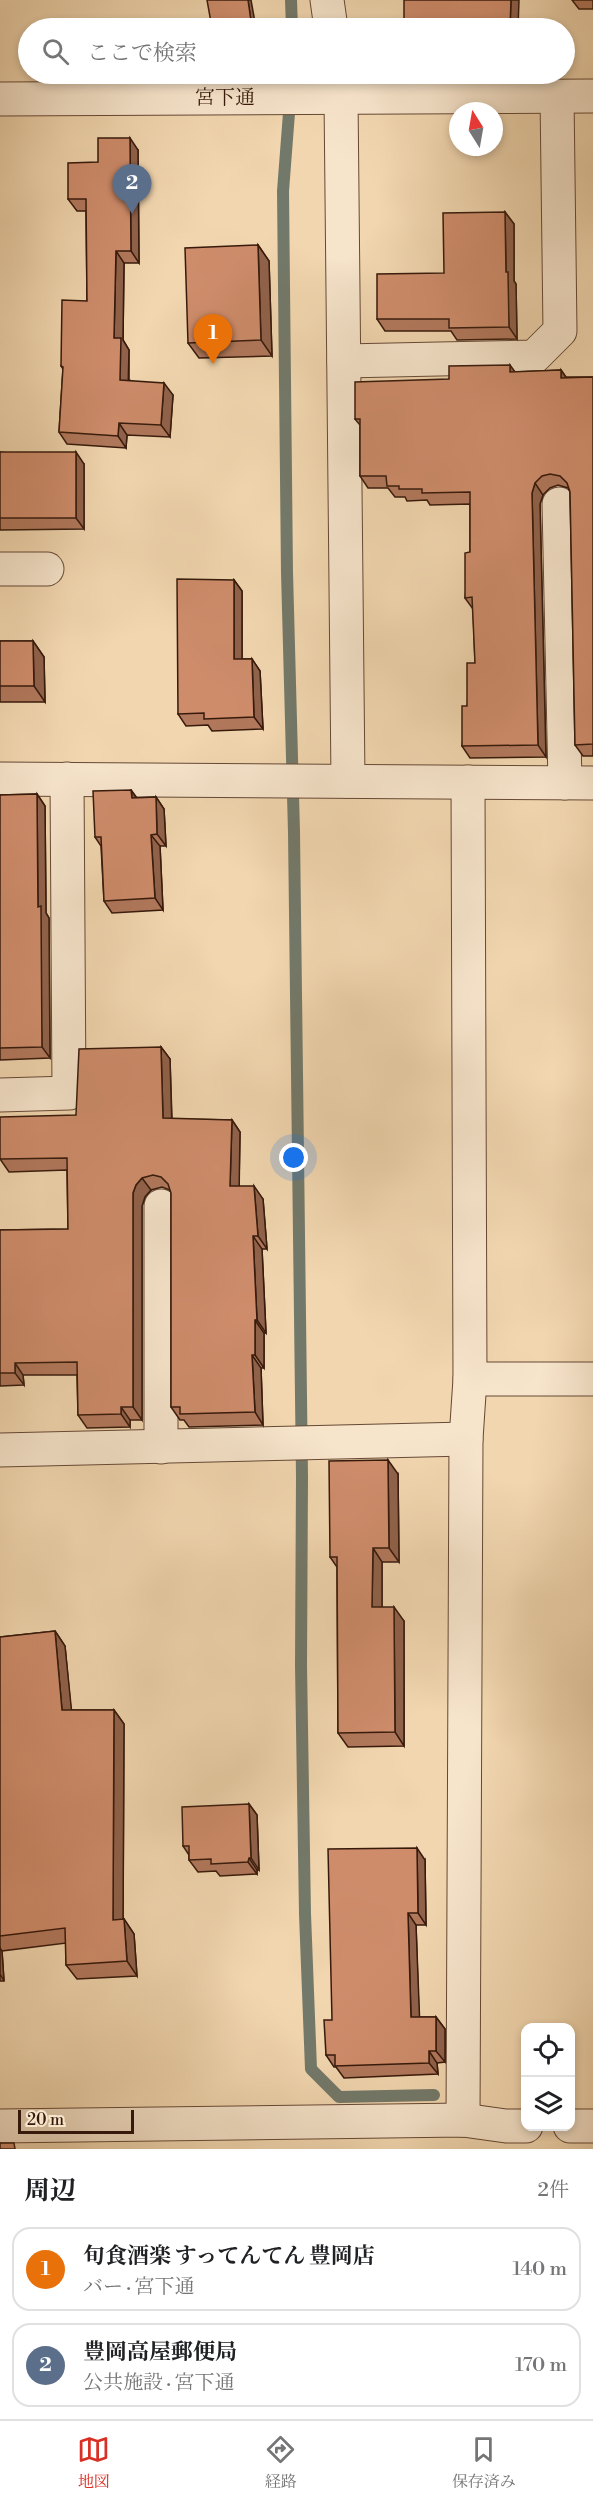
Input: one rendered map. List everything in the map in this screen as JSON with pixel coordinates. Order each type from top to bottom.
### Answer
[{"type":"street","points":[[327,0],[330,18]]},
{"type":"street","points":[[332,89],[344,361],[333,781]]},
{"type":"street","name":"宮下通","points":[[0,99],[264,98],[332,89],[593,96]]},
{"type":"street","points":[[344,361],[534,357],[560,331],[557,96]]},
{"type":"street","points":[[0,779],[579,783],[559,504]]},
{"type":"street","points":[[0,569],[47,569]]},
{"type":"street","points":[[0,1095],[69,1093],[67,779]]},
{"type":"street","points":[[463,2120],[466,1439],[470,1379],[468,782]]},
{"type":"street","points":[[161,1206],[161,1447]]},
{"type":"street","points":[[470,1379],[593,1379]]},
{"type":"street","points":[[0,1450],[466,1439]]},
{"type":"street","points":[[0,2126],[463,2120],[512,2134]]},
{"type":"street","points":[[575,2126],[593,2126]]},
{"type":"building","points":[[207,0],[248,0],[251,18],[210,18]]},
{"type":"building","points":[[404,0],[511,0],[510,18],[404,18]]},
{"type":"building","points":[[98,138],[130,138],[131,251],[116,251],[114,338],[121,338],[120,380],[164,383],[161,425],[119,423],[118,436],[59,432],[63,367],[61,366],[62,300],[87,301],[86,199],[68,199],[68,163],[98,162]]},
{"type":"building","points":[[505,212],[509,327],[449,328],[449,319],[377,319],[377,274],[444,273],[443,213]]},
{"type":"building","points":[[258,245],[261,340],[188,343],[185,248]]},
{"type":"building","points":[[510,365],[510,372],[561,370],[561,378],[593,377],[593,744],[575,745],[570,492],[567,483],[560,476],[550,474],[542,476],[535,483],[532,493],[538,745],[462,746],[462,706],[467,706],[467,663],[475,663],[472,597],[465,598],[465,553],[470,552],[470,492],[422,493],[422,489],[399,489],[399,486],[387,486],[386,476],[360,476],[360,419],[355,419],[355,382],[449,379],[449,366]]},
{"type":"building","points":[[0,452],[76,452],[76,518],[0,518]]},
{"type":"building","points":[[177,579],[234,580],[234,659],[252,659],[254,717],[204,719],[204,713],[178,714]]},
{"type":"building","points":[[0,641],[33,641],[34,686],[0,686]]},
{"type":"building","points":[[131,790],[132,798],[156,797],[157,834],[151,835],[155,898],[104,901],[101,837],[95,837],[93,791]]},
{"type":"building","points":[[37,794],[42,1047],[0,1048],[0,795]]},
{"type":"building","points":[[161,1047],[163,1118],[232,1120],[230,1186],[254,1186],[258,1236],[253,1236],[257,1320],[255,1320],[255,1355],[252,1355],[255,1412],[180,1414],[180,1407],[171,1407],[171,1193],[168,1184],[161,1177],[153,1175],[142,1178],[133,1193],[133,1407],[121,1407],[121,1414],[78,1415],[77,1362],[15,1363],[15,1373],[0,1373],[0,1230],[68,1229],[67,1158],[0,1159],[0,1117],[76,1115],[79,1049]]},
{"type":"building","points":[[388,1460],[389,1548],[373,1548],[372,1607],[394,1607],[395,1732],[338,1733],[337,1557],[330,1557],[329,1461]]},
{"type":"building","points":[[55,1631],[62,1710],[114,1710],[113,1920],[124,1919],[127,1961],[66,1965],[65,1928],[0,1936],[0,1637]]},
{"type":"building","points":[[249,1804],[251,1858],[248,1862],[211,1864],[211,1859],[189,1860],[189,1846],[183,1846],[182,1807]]},
{"type":"building","points":[[417,1848],[418,1913],[408,1913],[411,2017],[436,2017],[436,2051],[429,2051],[429,2063],[335,2066],[335,2055],[326,2055],[324,2020],[332,2020],[328,1849]]},
{"type":"building","points":[[0,2143],[14,2143],[15,2149],[0,2149]]},
{"type":"waterway","points":[[291,0],[292,18]]},
{"type":"waterway","points":[[291,84],[283,191],[302,1477],[301,1665],[305,1914],[311,2069],[339,2097],[434,2095]]},
{"type":"place","name":"豊岡高屋郵便局","points":[[132,214]]},
{"type":"place","name":"旬食酒楽 すってんてん 豊岡店","points":[[213,364]]}]
